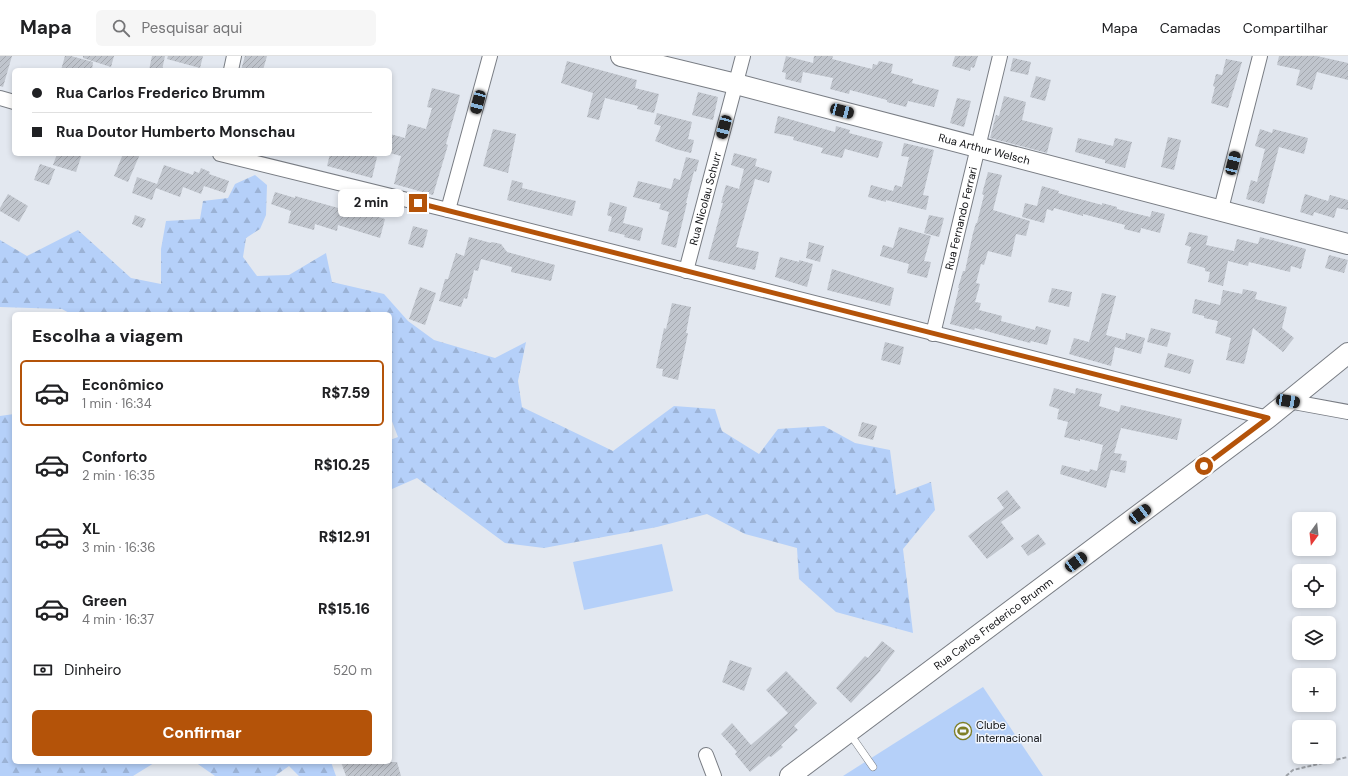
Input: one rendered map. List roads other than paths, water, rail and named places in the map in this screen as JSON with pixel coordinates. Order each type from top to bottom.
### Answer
[{"type":"street","points":[[231,68],[234,56]]},
{"type":"street","points":[[448,210],[490,56]]},
{"type":"street","name":"Rua Arthur Welsch","points":[[621,56],[736,84],[1221,209],[1348,244]]},
{"type":"street","name":"Rua Nicolau Schurr","points":[[686,271],[743,56]]},
{"type":"street","name":"Rua Fernando Ferrari","points":[[933,334],[1000,56]]},
{"type":"street","points":[[1221,209],[1260,56]]},
{"type":"street","points":[[0,98],[12,101]]},
{"type":"street","points":[[228,156],[448,210],[1268,418]]},
{"type":"street","name":"Rua Carlos Frederico Brumm","points":[[790,776],[1268,418],[1348,353]]},
{"type":"street","points":[[1288,401],[1348,412]]},
{"type":"street","points":[[706,755],[714,776]]},
{"type":"lane","points":[[848,732],[873,767]]},
{"type":"place","name":"Clube Internacional","points":[[963,731]]}]
